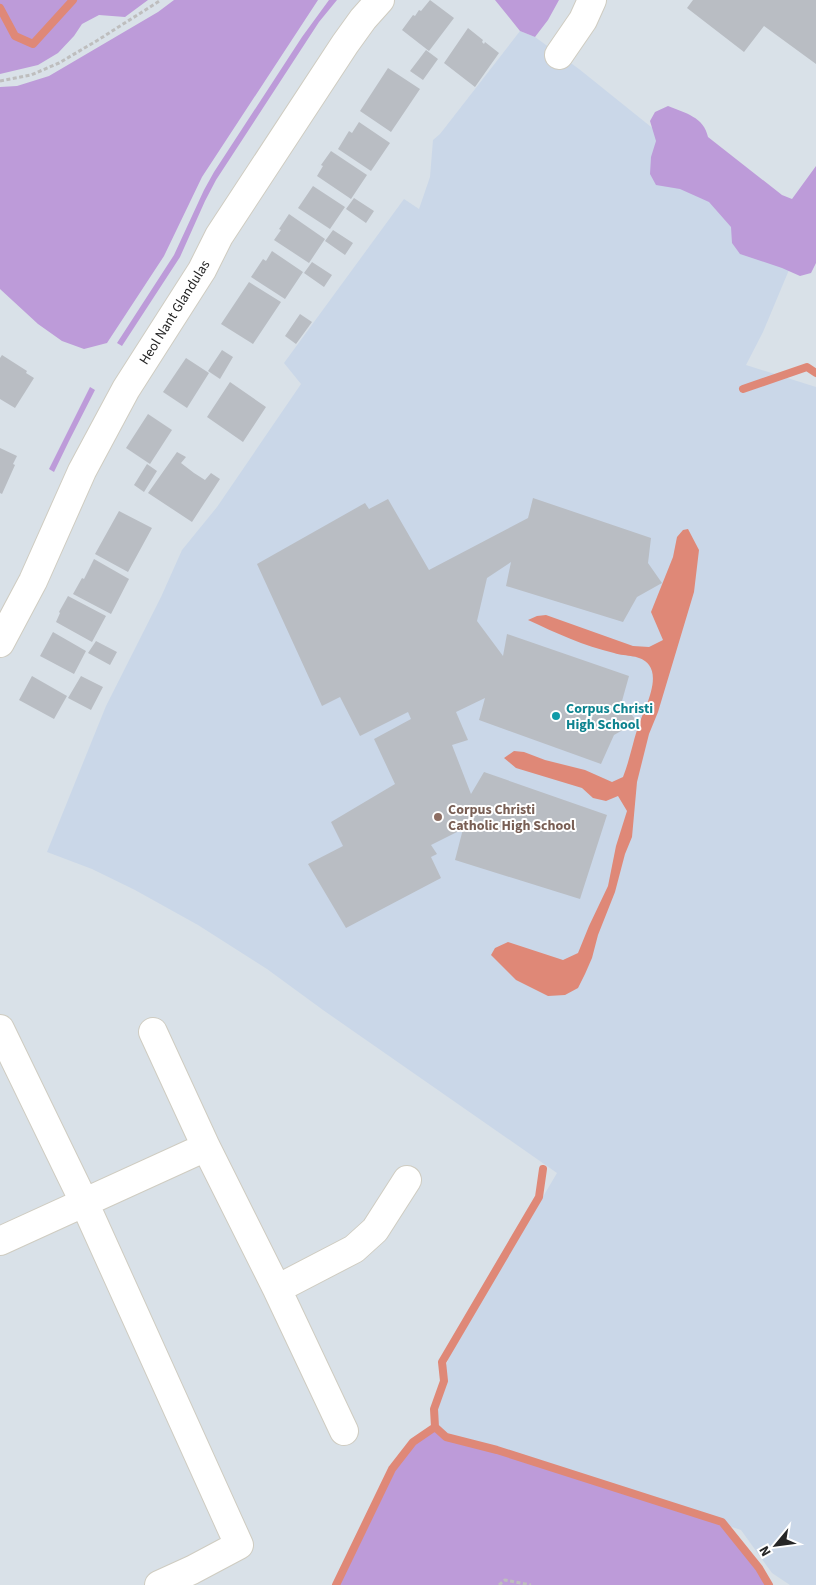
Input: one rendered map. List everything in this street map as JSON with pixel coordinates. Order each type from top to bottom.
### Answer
[{"type":"street","name":"Heol Nant Glandulas","points":[[0,643],[33,581],[82,471],[126,389],[202,270],[224,227],[345,44],[380,0]]},
{"type":"street","points":[[559,55],[583,20],[592,0]]},
{"type":"street","points":[[0,1029],[84,1202],[239,1545],[159,1585]]},
{"type":"street","points":[[153,1032],[206,1147],[277,1289],[344,1431]]},
{"type":"street","points":[[0,1241],[206,1147]]},
{"type":"street","points":[[277,1289],[354,1249],[375,1230],[406,1180]]},
{"type":"path","points":[[0,81],[31,75],[59,63],[161,0]]},
{"type":"path","points":[[498,1585],[505,1580],[531,1585]]},
{"type":"shaded area","points":[[0,0],[148,0],[125,17],[99,15],[82,24],[58,53],[38,65],[0,74]]},
{"type":"shaded area","points":[[174,0],[318,0],[202,177],[164,256],[107,343],[84,349],[62,341],[38,324],[0,289],[0,87],[17,86],[49,76],[158,12]]},
{"type":"shaded area","points":[[329,0],[337,0],[319,22],[216,180],[180,257],[122,346],[117,343],[174,255],[214,172],[302,37]]},
{"type":"shaded area","points":[[495,0],[559,0],[548,20],[535,37],[520,31]]},
{"type":"shaded area","name":"Corpus Christi Catholic High School","points":[[520,31],[535,37],[579,69],[799,246],[763,332],[746,365],[816,387],[816,1585],[790,1585],[772,1573],[741,1530],[436,1430],[437,1411],[450,1354],[557,1173],[267,969],[198,925],[135,890],[92,869],[47,852],[106,706],[161,597],[182,550],[217,507],[301,384],[284,363],[404,199],[419,209],[430,177],[433,140],[440,134]]},
{"type":"shaded area","points":[[668,106],[698,120],[706,130],[708,137],[782,195],[792,199],[816,166],[816,263],[811,273],[800,276],[740,254],[732,243],[731,227],[709,202],[680,189],[656,185],[650,174],[651,157],[656,141],[650,121],[655,112]]},
{"type":"shaded area","points":[[90,387],[95,390],[54,472],[49,469]]},
{"type":"shaded area","points":[[688,529],[699,550],[694,592],[658,712],[649,734],[637,782],[632,837],[625,854],[615,892],[598,935],[592,958],[578,988],[565,995],[548,996],[516,980],[491,955],[495,948],[508,942],[563,960],[578,953],[608,886],[616,846],[627,811],[618,796],[606,801],[593,798],[582,788],[516,768],[504,758],[514,751],[524,752],[545,760],[585,770],[612,782],[623,777],[653,680],[649,665],[642,659],[592,647],[528,620],[546,615],[633,646],[649,647],[663,640],[651,612],[673,557],[677,537],[683,530]]},
{"type":"shaded area","points":[[435,1427],[447,1437],[497,1450],[722,1522],[759,1568],[769,1585],[336,1585],[392,1469],[413,1442]]},
{"type":"building","points":[[430,0],[454,18],[429,51],[402,30],[413,15],[415,16],[419,10],[421,11]]},
{"type":"building","points":[[693,0],[816,0],[816,64],[764,26],[744,52],[687,8]]},
{"type":"building","points":[[468,28],[483,40],[484,44],[485,42],[499,53],[475,87],[444,63]]},
{"type":"building","points":[[426,50],[438,59],[423,80],[410,71]]},
{"type":"building","points":[[388,68],[420,89],[391,132],[360,111]]},
{"type":"building","points":[[359,122],[390,143],[371,171],[338,149],[349,131],[352,133]]},
{"type":"building","points":[[331,151],[367,175],[351,199],[317,176],[323,166],[321,165]]},
{"type":"building","points":[[313,186],[345,207],[330,229],[298,208]]},
{"type":"building","points":[[354,198],[374,211],[366,223],[346,209]]},
{"type":"building","points":[[289,214],[325,239],[309,263],[274,240]]},
{"type":"building","points":[[333,230],[353,243],[345,255],[325,241]]},
{"type":"building","points":[[272,251],[303,272],[285,299],[251,277],[263,259],[266,261]]},
{"type":"building","points":[[312,262],[332,275],[324,287],[304,273]]},
{"type":"building","points":[[249,282],[281,302],[253,344],[221,324]]},
{"type":"building","points":[[300,314],[312,322],[296,344],[285,336]]},
{"type":"building","points":[[222,350],[233,357],[220,379],[208,371]]},
{"type":"building","points":[[2,355],[27,371],[26,373],[34,378],[15,408],[0,399],[0,358]]},
{"type":"building","points":[[186,358],[209,373],[187,408],[163,392]]},
{"type":"building","points":[[230,382],[266,407],[243,442],[207,417]]},
{"type":"building","points":[[148,414],[172,430],[150,464],[126,448]]},
{"type":"building","points":[[0,448],[17,456],[2,494],[0,493]]},
{"type":"building","points":[[177,452],[186,457],[181,463],[205,480],[211,473],[220,479],[192,522],[148,493]]},
{"type":"building","points":[[147,464],[157,471],[144,492],[134,485]]},
{"type":"building","name":"Corpus Christi High School","points":[[533,498],[651,538],[648,563],[662,583],[637,597],[623,622],[506,586],[511,562],[487,578],[477,621],[503,656],[507,634],[629,676],[622,701],[637,722],[614,735],[601,764],[479,720],[485,698],[456,712],[468,740],[452,745],[471,794],[484,772],[607,815],[580,899],[455,860],[463,829],[431,845],[437,854],[431,857],[441,878],[346,928],[308,864],[343,846],[331,822],[395,784],[374,739],[411,719],[408,712],[360,736],[340,697],[322,706],[257,564],[365,503],[369,509],[388,499],[429,570],[528,518]]},
{"type":"building","points":[[119,511],[152,528],[128,572],[95,554]]},
{"type":"building","points":[[94,559],[129,579],[111,614],[73,594],[82,578],[84,579]]},
{"type":"building","points":[[68,596],[106,616],[92,642],[56,622]]},
{"type":"building","points":[[53,632],[86,651],[74,674],[40,656]]},
{"type":"building","points":[[96,641],[117,652],[110,665],[88,653]]},
{"type":"building","points":[[32,676],[67,696],[54,719],[19,700]]},
{"type":"building","points":[[81,676],[103,687],[91,710],[68,698]]},
{"type":"waterway","points":[[0,8],[15,36],[33,44],[73,0]]},
{"type":"waterway","points":[[743,389],[807,367],[816,373]]},
{"type":"waterway","points":[[543,1169],[539,1197],[442,1362],[444,1381],[434,1409],[435,1427],[446,1437],[497,1450],[722,1522],[759,1568],[769,1585]]},
{"type":"waterway","points":[[336,1585],[392,1469],[413,1442],[435,1427]]},
{"type":"place","name":"Corpus Christi High School","points":[[556,716]]},
{"type":"place","name":"Corpus Christi Catholic High School","points":[[438,817]]}]
